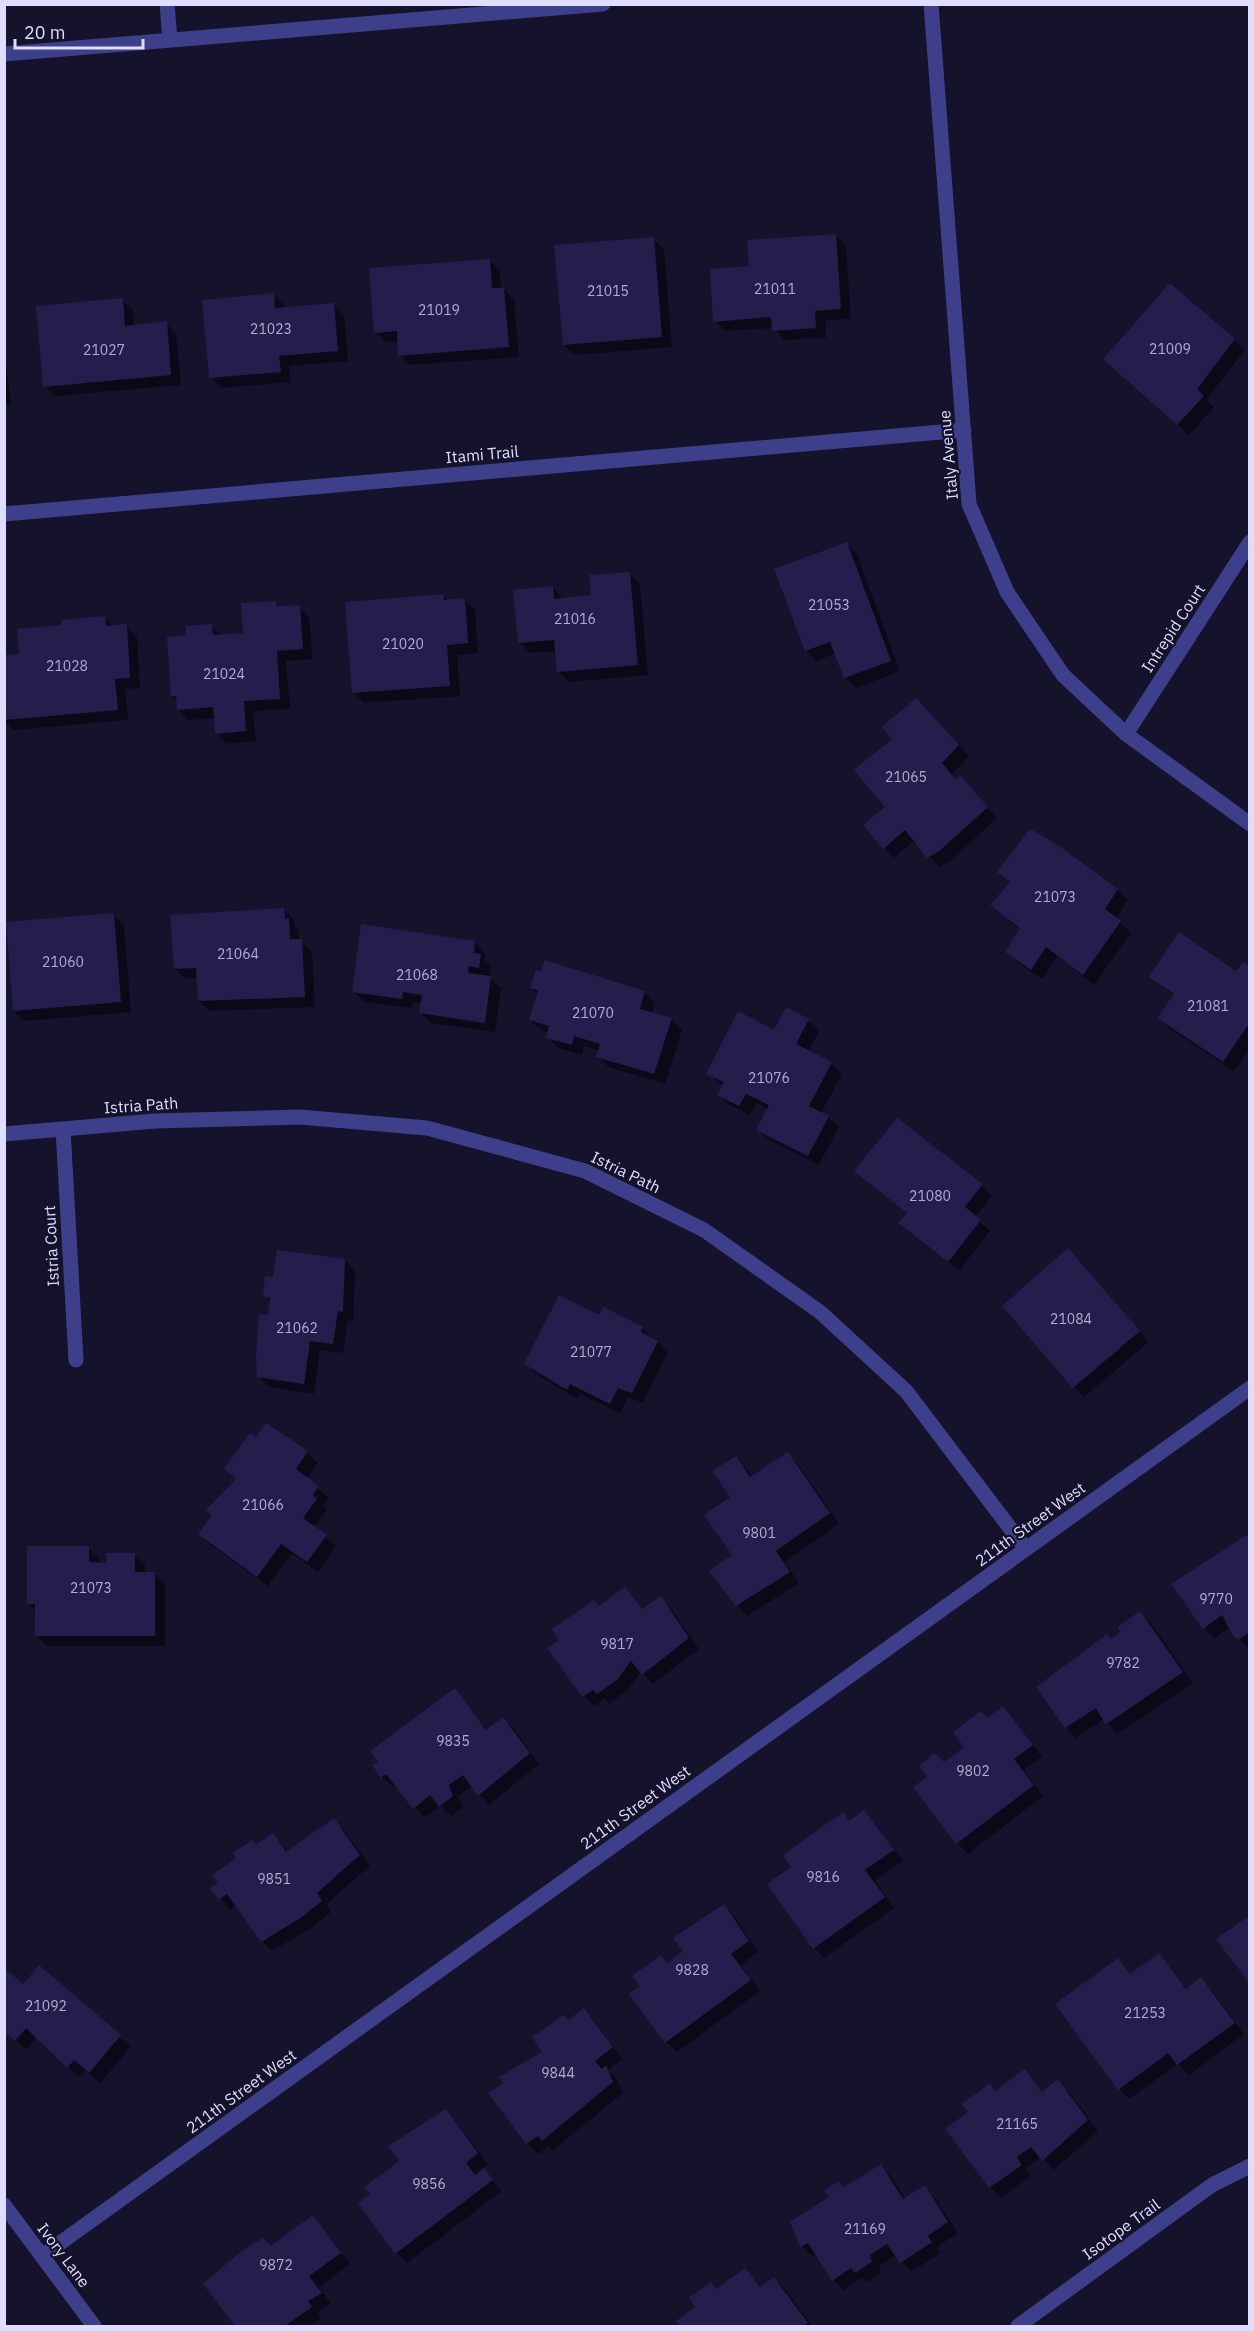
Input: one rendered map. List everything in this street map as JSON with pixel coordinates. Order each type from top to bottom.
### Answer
[{"type":"street","points":[[167,4],[170,40]]},
{"type":"street","points":[[4,54],[603,4]]},
{"type":"street","name":"Italy Avenue","points":[[932,4],[969,504],[1007,592],[1062,675],[1126,734],[1250,824]]},
{"type":"street","name":"Itami Trail","points":[[4,514],[964,430]]},
{"type":"street","name":"Intrepid Court","points":[[1126,734],[1250,542]]},
{"type":"street","name":"Istria Path","points":[[4,1134],[155,1121],[300,1117],[428,1128],[585,1171],[704,1230],[820,1312],[906,1391],[1026,1549]]},
{"type":"street","name":"Istria Court","points":[[63,1129],[76,1360]]},
{"type":"street","name":"211th Street West","points":[[42,2256],[1250,1388]]},
{"type":"street","name":"Isotope Trail","points":[[1018,2326],[1212,2185],[1250,2166]]},
{"type":"street","name":"Ivory Lane","points":[[4,2205],[94,2326]]},
{"type":"building","points":[[836,234],[841,309],[815,311],[816,328],[772,331],[771,317],[713,322],[710,269],[749,266],[747,240]]},
{"type":"building","points":[[654,237],[662,337],[563,345],[554,245]]},
{"type":"building","points":[[490,259],[492,288],[504,288],[509,347],[398,356],[397,331],[374,333],[369,268]]},
{"type":"building","points":[[1170,283],[1235,339],[1197,389],[1204,396],[1177,425],[1103,359]]},
{"type":"building","points":[[274,293],[275,308],[334,303],[338,351],[279,356],[281,372],[209,378],[202,300]]},
{"type":"building","points":[[123,298],[125,326],[167,321],[171,375],[43,387],[36,306]]},
{"type":"building","points":[[847,542],[891,661],[844,678],[830,642],[805,651],[774,569]]},
{"type":"building","points":[[630,572],[638,665],[557,672],[554,640],[518,643],[513,590],[553,586],[554,599],[591,595],[589,575]]},
{"type":"building","points":[[444,594],[444,600],[465,598],[468,643],[447,645],[450,686],[352,693],[345,602]]},
{"type":"building","points":[[276,601],[277,606],[300,605],[303,649],[277,651],[280,699],[244,701],[246,731],[215,734],[213,707],[177,710],[176,696],[171,696],[167,637],[186,635],[186,626],[212,624],[213,635],[243,633],[241,603]]},
{"type":"building","points":[[105,616],[106,626],[127,624],[130,678],[115,679],[118,710],[4,720],[4,655],[19,654],[17,629],[61,625],[61,620]]},
{"type":"building","points":[[916,698],[959,745],[942,763],[955,779],[960,775],[988,807],[938,852],[927,858],[905,830],[883,849],[863,825],[885,807],[854,770],[892,739],[882,727]]},
{"type":"building","points":[[1030,829],[1052,841],[1118,889],[1105,909],[1121,921],[1083,975],[1046,947],[1031,970],[1005,952],[1020,928],[990,905],[1010,882],[997,872]]},
{"type":"building","points":[[284,908],[285,919],[289,918],[290,939],[302,939],[305,997],[198,1001],[196,968],[174,969],[170,915]]},
{"type":"building","points":[[114,913],[121,1002],[13,1011],[6,922]]},
{"type":"building","points":[[361,924],[475,941],[474,953],[481,954],[479,968],[469,966],[468,973],[491,976],[485,1023],[419,1013],[422,995],[403,992],[402,999],[352,992]]},
{"type":"building","points":[[1179,932],[1236,971],[1243,962],[1250,966],[1250,1022],[1223,1062],[1157,1018],[1174,994],[1149,977]]},
{"type":"building","points":[[545,960],[645,991],[640,1009],[672,1018],[654,1074],[596,1057],[600,1044],[574,1036],[572,1045],[546,1038],[549,1026],[529,1020],[538,990],[530,988],[536,970],[541,971]]},
{"type":"building","points":[[786,1007],[809,1019],[796,1044],[832,1062],[809,1106],[829,1116],[808,1156],[756,1130],[769,1105],[746,1094],[739,1106],[717,1095],[724,1082],[706,1074],[738,1011],[774,1030]]},
{"type":"building","points":[[897,1118],[983,1184],[965,1207],[981,1220],[948,1262],[898,1223],[907,1213],[854,1171]]},
{"type":"building","points":[[1068,1248],[1140,1331],[1073,1388],[1002,1306]]},
{"type":"building","points":[[277,1250],[345,1259],[343,1312],[338,1311],[333,1344],[310,1341],[304,1384],[257,1377],[259,1314],[268,1315],[270,1298],[263,1297],[265,1276],[273,1277]]},
{"type":"building","points":[[559,1295],[599,1315],[603,1307],[643,1327],[641,1332],[658,1341],[632,1393],[618,1388],[610,1404],[570,1384],[567,1390],[524,1364]]},
{"type":"building","points":[[266,1423],[308,1451],[296,1469],[319,1486],[313,1495],[317,1499],[303,1518],[327,1535],[307,1562],[281,1544],[257,1577],[198,1534],[212,1515],[206,1510],[236,1479],[224,1469],[250,1433],[256,1437]]},
{"type":"building","points":[[788,1452],[830,1513],[776,1551],[790,1572],[736,1606],[709,1571],[732,1555],[704,1515],[730,1497],[712,1471],[736,1456],[750,1477]]},
{"type":"building","points":[[1250,1533],[1250,1632],[1238,1640],[1232,1634],[1222,1615],[1203,1629],[1171,1584]]},
{"type":"building","points":[[27,1546],[89,1546],[89,1562],[107,1563],[106,1553],[135,1553],[135,1572],[155,1572],[155,1636],[35,1636],[35,1604],[27,1604]]},
{"type":"building","points":[[625,1587],[642,1609],[661,1596],[689,1638],[642,1675],[631,1661],[617,1680],[597,1694],[593,1690],[582,1697],[547,1648],[559,1640],[552,1629],[594,1600],[599,1606]]},
{"type":"building","points":[[1140,1611],[1183,1672],[1105,1724],[1096,1708],[1065,1728],[1036,1687],[1107,1634],[1111,1639],[1120,1632],[1118,1627]]},
{"type":"building","points":[[455,1688],[486,1730],[503,1717],[530,1753],[478,1796],[463,1775],[449,1785],[453,1796],[439,1807],[430,1795],[413,1809],[386,1774],[381,1778],[372,1765],[378,1762],[370,1751]]},
{"type":"building","points":[[1003,1706],[1033,1745],[1014,1759],[1034,1785],[956,1844],[913,1787],[927,1777],[919,1766],[934,1753],[944,1762],[964,1747],[953,1732],[981,1711],[987,1718]]},
{"type":"building","points":[[864,1810],[894,1850],[865,1870],[885,1897],[813,1949],[767,1884],[791,1867],[783,1855],[843,1812],[849,1821]]},
{"type":"building","points":[[334,1818],[360,1855],[317,1893],[322,1901],[302,1917],[261,1942],[227,1894],[218,1900],[210,1888],[218,1883],[212,1875],[236,1858],[233,1853],[252,1840],[256,1845],[273,1833],[286,1852]]},
{"type":"building","points":[[724,1904],[749,1941],[731,1954],[751,1980],[665,2043],[629,1994],[640,1986],[632,1976],[661,1955],[667,1963],[683,1951],[673,1938]]},
{"type":"building","points":[[1250,1915],[1250,1984],[1216,1939]]},
{"type":"building","points":[[1159,1953],[1186,1989],[1201,1977],[1235,2023],[1177,2065],[1168,2053],[1118,2090],[1055,2004],[1118,1958],[1130,1974]]},
{"type":"building","points":[[39,1965],[121,2035],[89,2073],[74,2060],[67,2068],[26,2028],[15,2041],[4,2031],[4,1968],[23,1984]]},
{"type":"building","points":[[584,2008],[613,2047],[595,2061],[602,2069],[606,2065],[613,2082],[542,2141],[538,2136],[526,2144],[488,2093],[503,2083],[499,2077],[542,2052],[532,2037],[564,2015],[568,2020]]},
{"type":"building","points":[[1025,2069],[1042,2092],[1058,2079],[1088,2120],[1042,2161],[1031,2147],[1017,2157],[1022,2165],[989,2188],[945,2129],[968,2112],[962,2104],[990,2083],[995,2091]]},
{"type":"building","points":[[446,2109],[478,2153],[466,2163],[475,2175],[484,2168],[493,2180],[395,2254],[358,2203],[370,2194],[364,2187],[399,2161],[388,2146]]},
{"type":"building","points":[[881,2164],[903,2199],[925,2185],[948,2222],[928,2236],[932,2242],[900,2263],[887,2244],[870,2255],[872,2262],[855,2273],[851,2268],[832,2281],[808,2243],[800,2247],[790,2222],[829,2197],[824,2191],[839,2181],[843,2188]]},
{"type":"building","points":[[313,2215],[341,2253],[309,2276],[322,2293],[308,2301],[312,2307],[285,2326],[235,2326],[203,2284],[244,2249],[263,2238],[271,2246]]},
{"type":"building","points":[[745,2268],[760,2287],[774,2277],[808,2323],[803,2326],[680,2326],[676,2321],[695,2307],[689,2297],[711,2282],[716,2289]]}]
